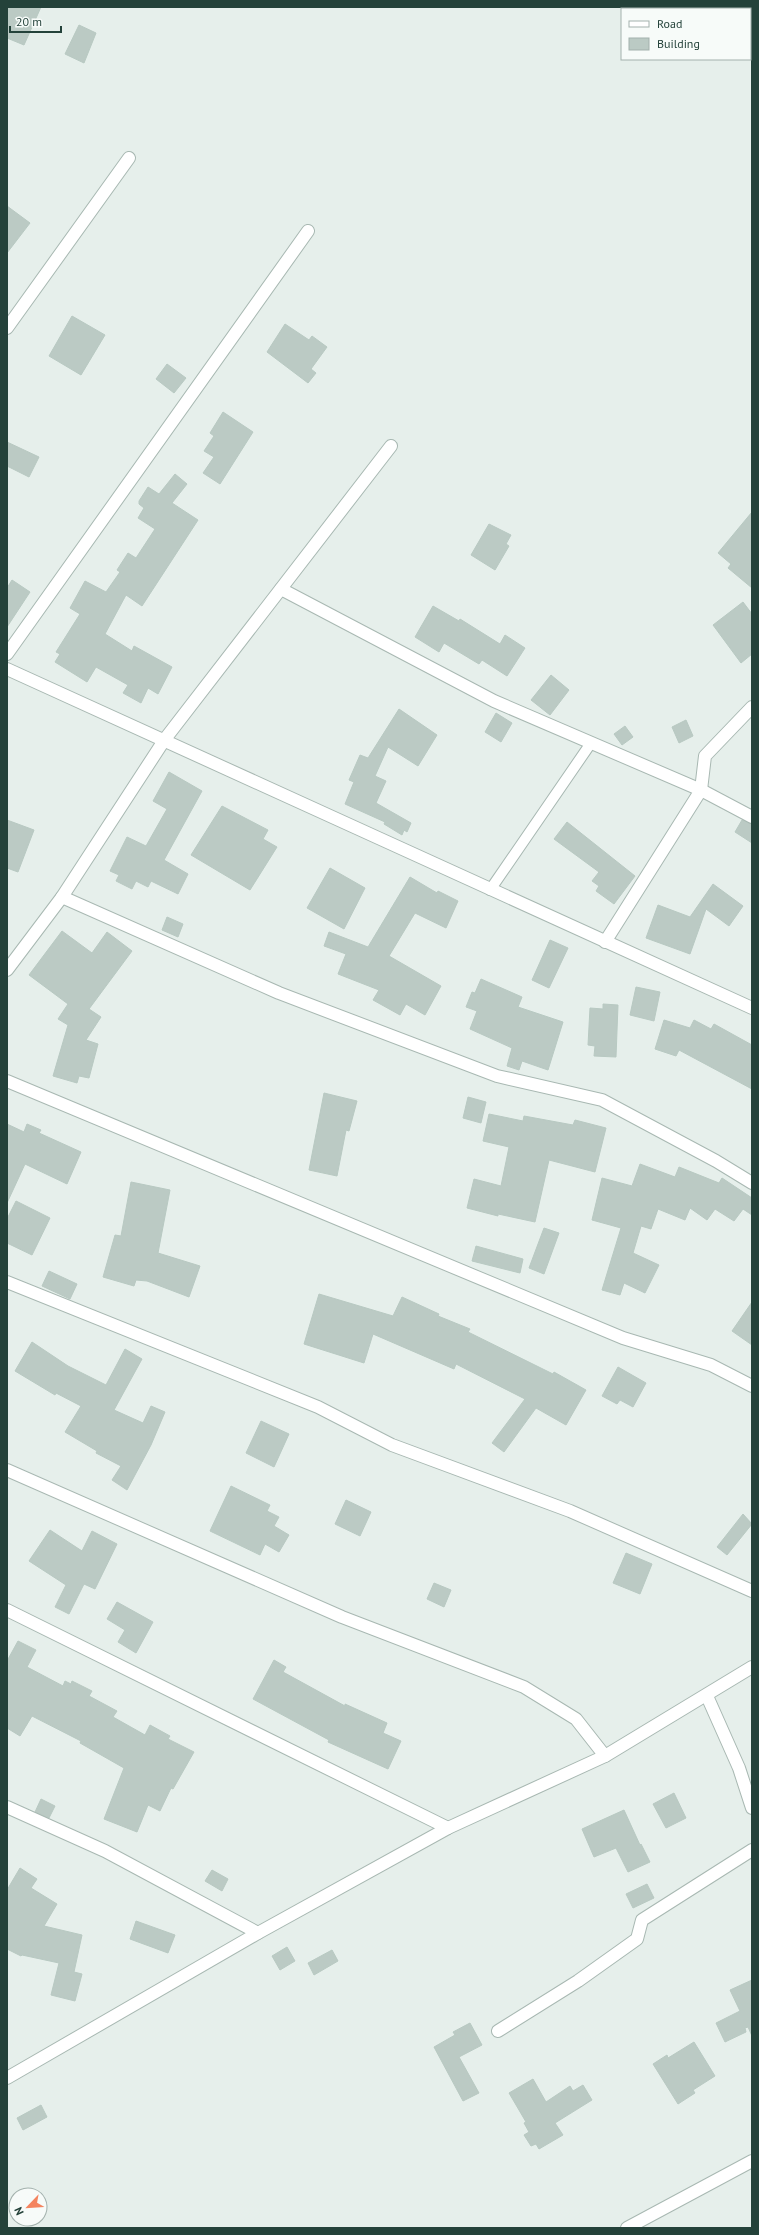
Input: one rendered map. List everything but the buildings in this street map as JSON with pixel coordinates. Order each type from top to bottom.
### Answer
[{"type":"street","points":[[7,328],[129,158]]},
{"type":"street","points":[[7,654],[308,231]]},
{"type":"street","points":[[7,970],[62,897],[165,739],[391,446]]},
{"type":"street","points":[[281,589],[494,701],[701,790],[752,817]]},
{"type":"street","points":[[7,669],[165,739],[490,890],[752,1008]]},
{"type":"street","points":[[605,942],[701,790],[705,756],[752,707]]},
{"type":"street","points":[[62,897],[279,993],[489,1074],[602,1100],[716,1161],[752,1183]]},
{"type":"street","points":[[7,1081],[623,1338],[711,1365],[752,1386]]},
{"type":"street","points":[[7,1282],[318,1406],[392,1445],[570,1511],[752,1591]]},
{"type":"street","points":[[7,1470],[342,1617],[524,1687],[576,1719],[605,1756]]},
{"type":"street","points":[[7,1610],[448,1828]]},
{"type":"street","points":[[7,2078],[258,1933],[448,1828],[605,1756],[707,1696],[752,1667]]},
{"type":"street","points":[[707,1696],[739,1768],[752,1808]]},
{"type":"street","points":[[7,1808],[105,1852],[258,1933]]},
{"type":"street","points":[[498,2031],[578,1981],[637,1939],[642,1920],[752,1850]]},
{"type":"street","points":[[627,2228],[752,2161]]},
{"type":"lane","points":[[490,890],[591,743]]}]
